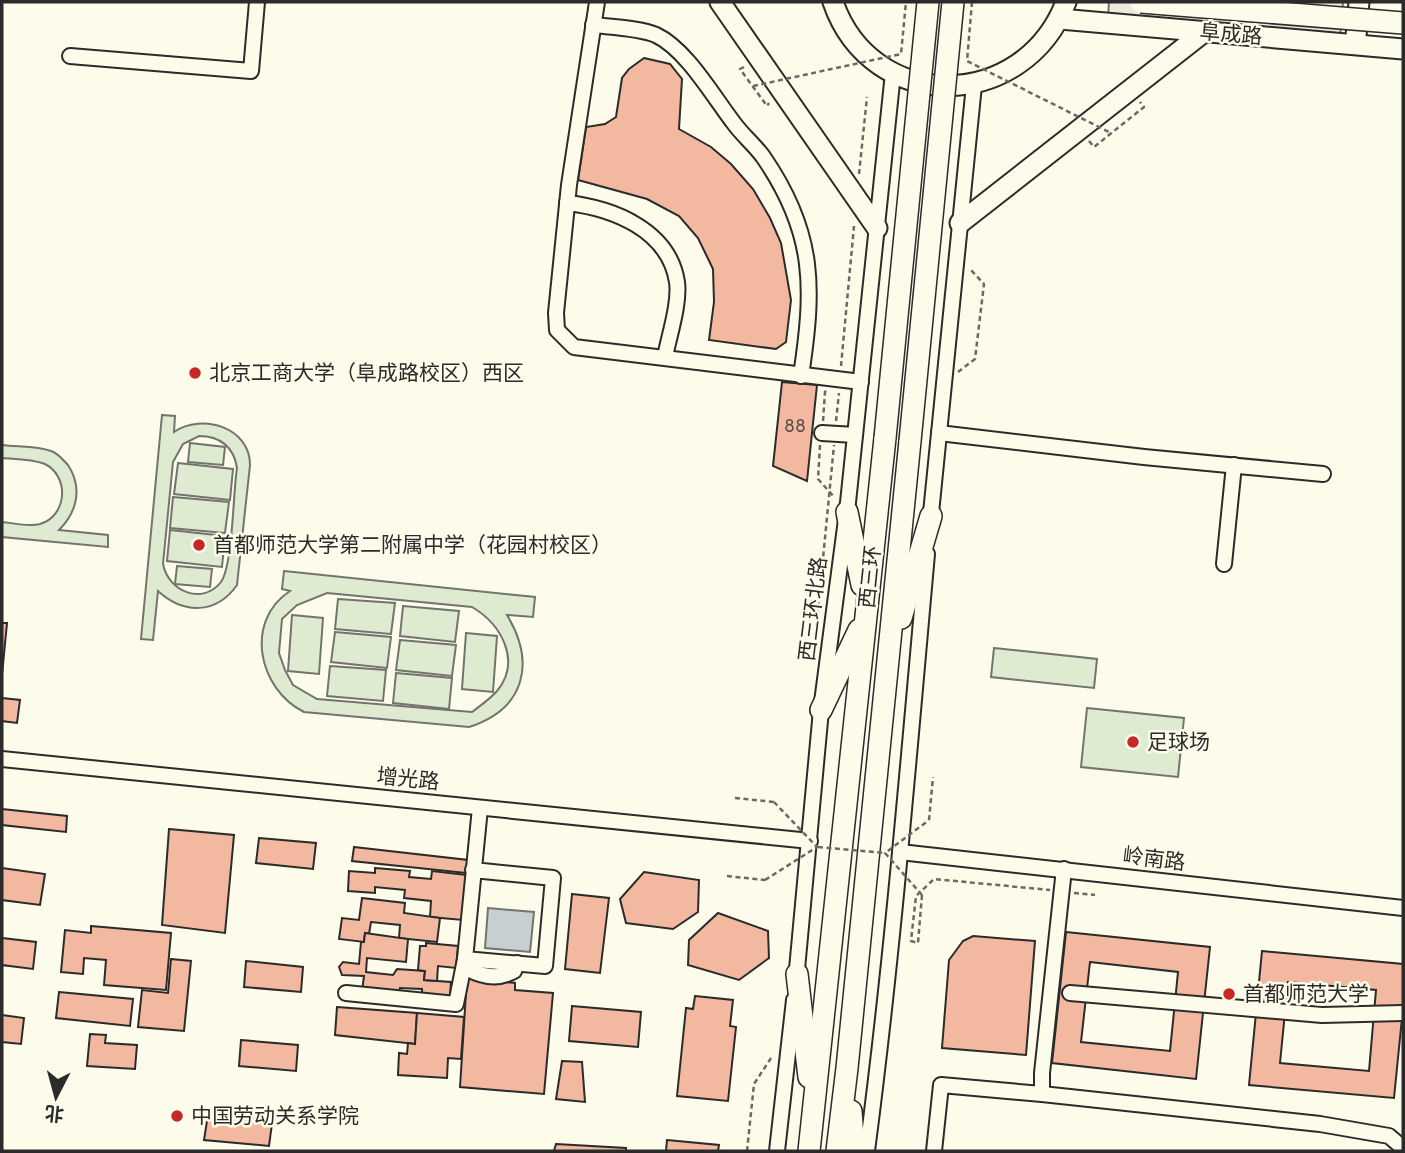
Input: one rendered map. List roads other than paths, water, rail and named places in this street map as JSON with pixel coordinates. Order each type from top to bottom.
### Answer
[{"type":"highway","name":"西三环","points":[[809,1151],[885,438],[928,2]]},
{"type":"highway","name":"西三环","points":[[836,1151],[847,1068],[953,2]]},
{"type":"highway","name":"阜成路","points":[[1141,2],[1403,23]]},
{"type":"highway","points":[[821,710],[866,611],[847,512]]},
{"type":"highway","points":[[885,670],[930,516]]},
{"type":"highway","points":[[797,974],[813,1117]]},
{"type":"highway","points":[[847,1068],[854,1151]]},
{"type":"main road","points":[[720,2],[877,228]]},
{"type":"main road","points":[[833,2],[850,36],[869,57],[893,73],[934,86],[974,85],[1002,75],[1029,58],[1049,37],[1063,10]]},
{"type":"main road","points":[[1356,44],[1359,2]]},
{"type":"main road","name":"阜成路","points":[[1063,10],[1138,26],[1403,49]]},
{"type":"main road","points":[[960,223],[1204,32]]},
{"type":"street","points":[[70,56],[251,71],[257,2]]},
{"type":"street","points":[[597,2],[567,203],[556,313],[557,330],[574,347],[861,382]]},
{"type":"street","points":[[1138,26],[1139,7],[1314,22]]},
{"type":"street","points":[[593,25],[654,34],[673,45],[736,127],[763,156],[783,188],[802,237],[810,278],[809,321],[802,376]]},
{"type":"street","name":"西三环北路","points":[[777,1151],[813,844],[821,710],[847,512],[893,73]]},
{"type":"street","points":[[867,1151],[900,852],[930,516],[974,85]]},
{"type":"street","points":[[567,203],[593,206],[616,213],[646,230],[667,255],[677,283],[665,357]]},
{"type":"street","points":[[828,433],[855,435]]},
{"type":"street","points":[[939,433],[1323,474]]},
{"type":"street","points":[[1224,564],[1234,466]]},
{"type":"street","name":"增光路","points":[[2,759],[813,844]]},
{"type":"street","points":[[346,993],[456,1004],[465,958],[480,807]]},
{"type":"street","name":"岭南路","points":[[900,852],[1403,908]]},
{"type":"street","points":[[1042,1094],[1064,869]]},
{"type":"street","points":[[465,958],[545,966],[553,878],[473,870]]},
{"type":"street","points":[[1070,993],[1322,1015],[1403,1013]]},
{"type":"street","points":[[933,1151],[941,1085],[1320,1124],[1388,1136],[1403,1148]]},
{"type":"place","name":"北京工商大学（阜成路校区）西区","points":[[195,373]]},
{"type":"place","name":"首都师范大学第二附属中学（花园村校区）","points":[[199,545]]},
{"type":"place","name":"足球场","points":[[1133,742]]},
{"type":"place","name":"首都师范大学","points":[[1229,994]]},
{"type":"place","name":"中国劳动关系学院","points":[[177,1116]]}]
